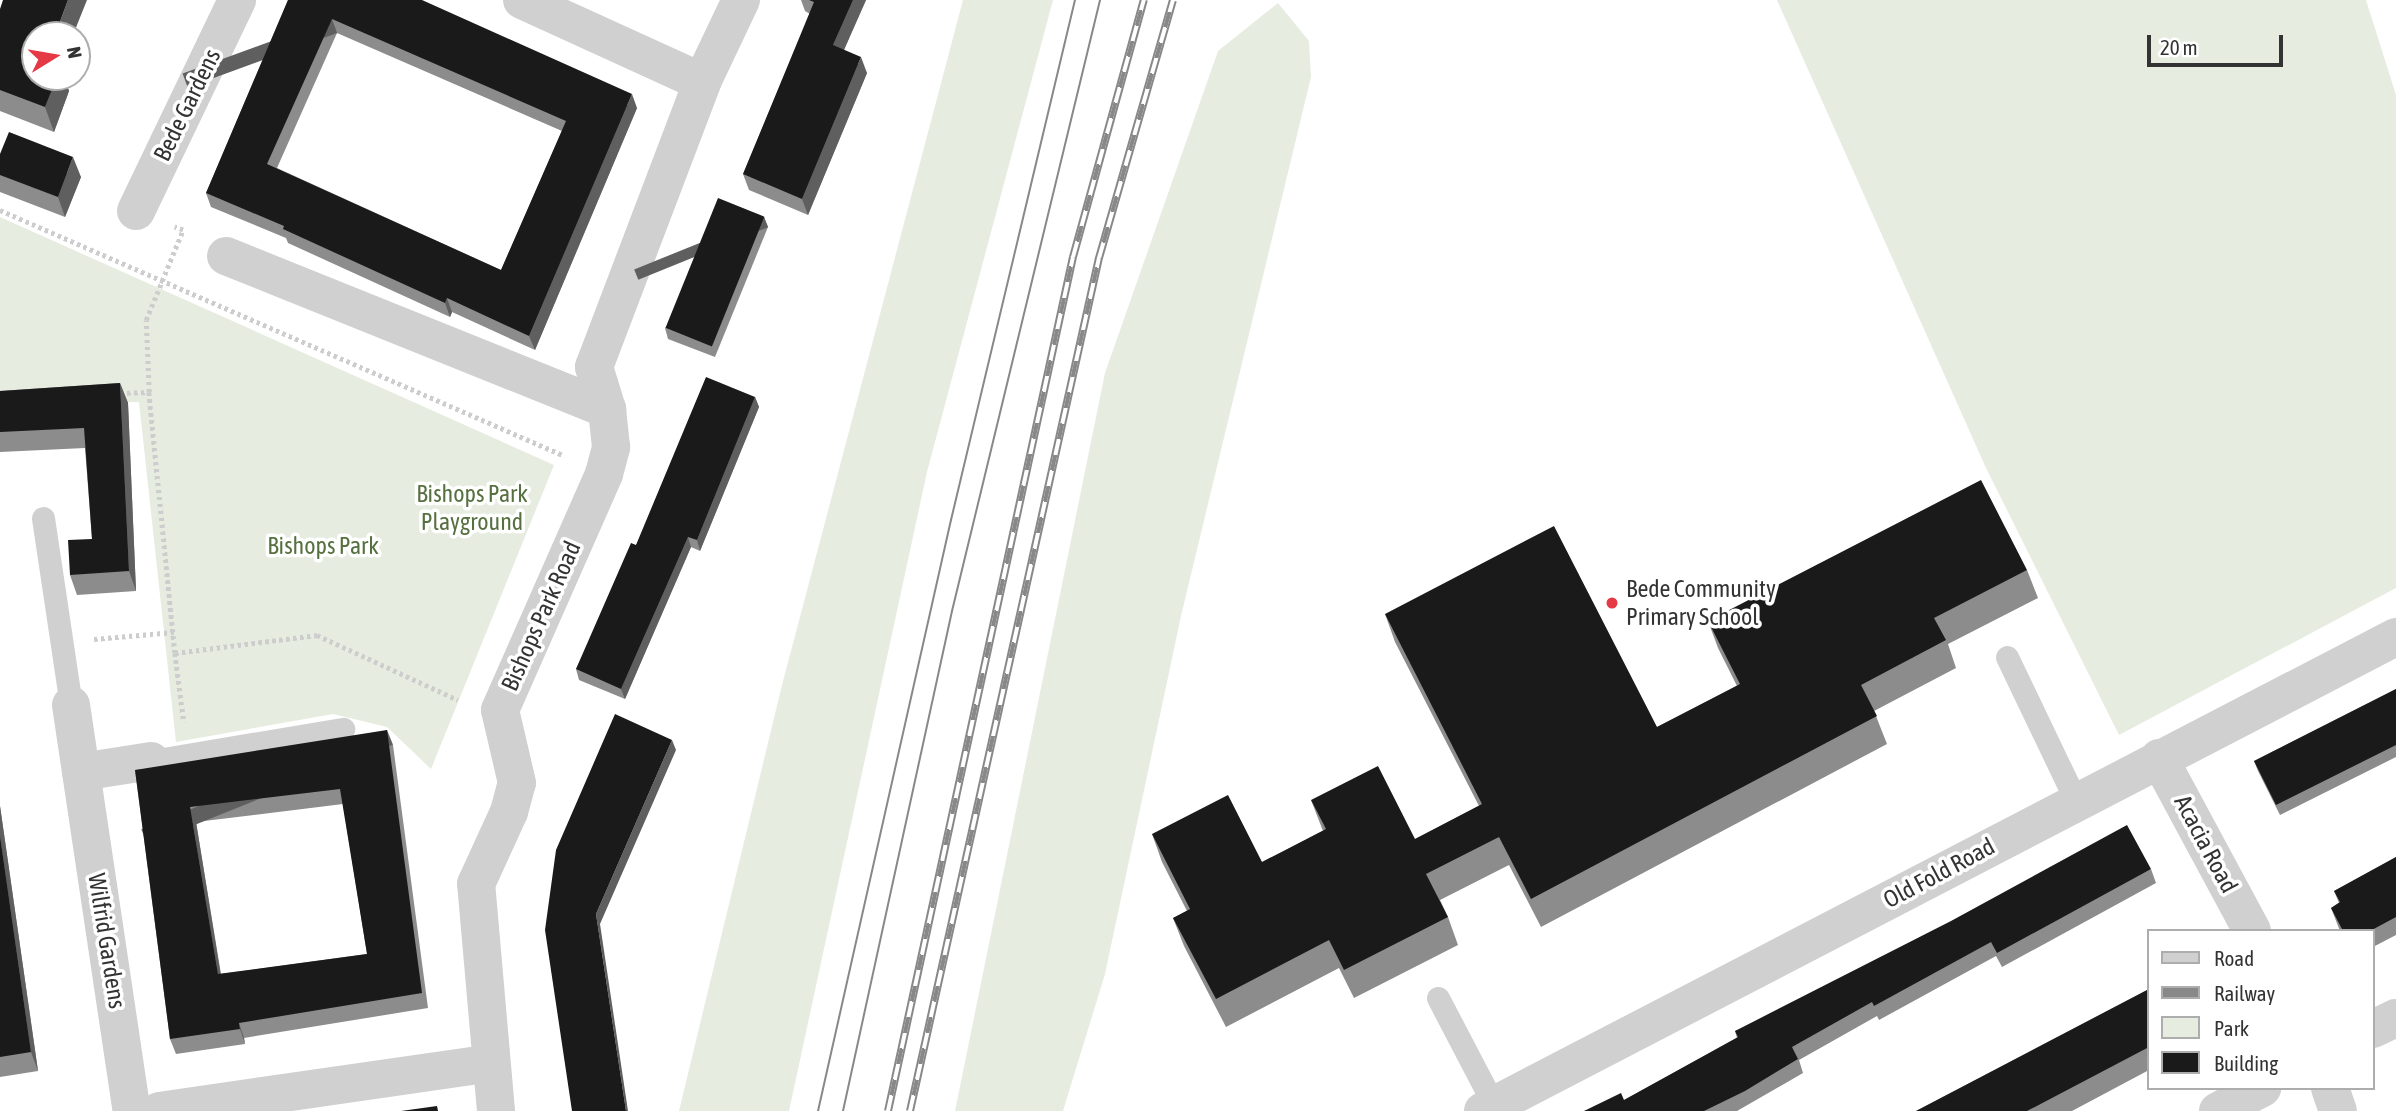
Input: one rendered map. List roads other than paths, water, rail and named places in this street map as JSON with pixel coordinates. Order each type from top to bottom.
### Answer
[{"type":"street","name":"Bede Gardens","points":[[136,211],[237,0]]},
{"type":"street","points":[[522,0],[702,82]]},
{"type":"street","name":"Bishops Park Road","points":[[496,1111],[476,884],[509,812],[517,783],[500,710],[604,474],[611,447],[607,409],[594,367],[702,82],[741,0]]},
{"type":"street","points":[[226,256],[607,409]]},
{"type":"street","name":"Old Fold Road","points":[[1489,1108],[2396,637]]},
{"type":"street","name":"Wilfrid Gardens","points":[[71,705],[132,1111]]},
{"type":"street","name":"Acacia Road","points":[[2160,758],[2251,929]]},
{"type":"street","points":[[81,772],[151,761]]},
{"type":"street","points":[[2375,1028],[2396,1018]]},
{"type":"street","points":[[159,1111],[491,1063]]},
{"type":"street","points":[[2218,1111],[2258,1090]]},
{"type":"street","points":[[2331,1090],[2338,1111]]},
{"type":"lane","points":[[43,518],[71,705]]},
{"type":"lane","points":[[2007,657],[2076,801]]},
{"type":"lane","points":[[151,761],[343,729]]},
{"type":"lane","points":[[1438,998],[1489,1108]]},
{"type":"tram line","points":[[818,1111],[951,520],[1075,0]]},
{"type":"tram line","points":[[843,1111],[952,611],[1100,0]]},
{"type":"railway","points":[[888,1111],[1073,257],[1144,0]]},
{"type":"railway","points":[[910,1111],[1099,258],[1173,0]]},
{"type":"place","name":"Bede Community Primary School","points":[[1612,603]]},
{"type":"park label","name":"Bishops Park Playground","points":[[472,508]]},
{"type":"park label","name":"Bishops Park","points":[[323,546]]}]
